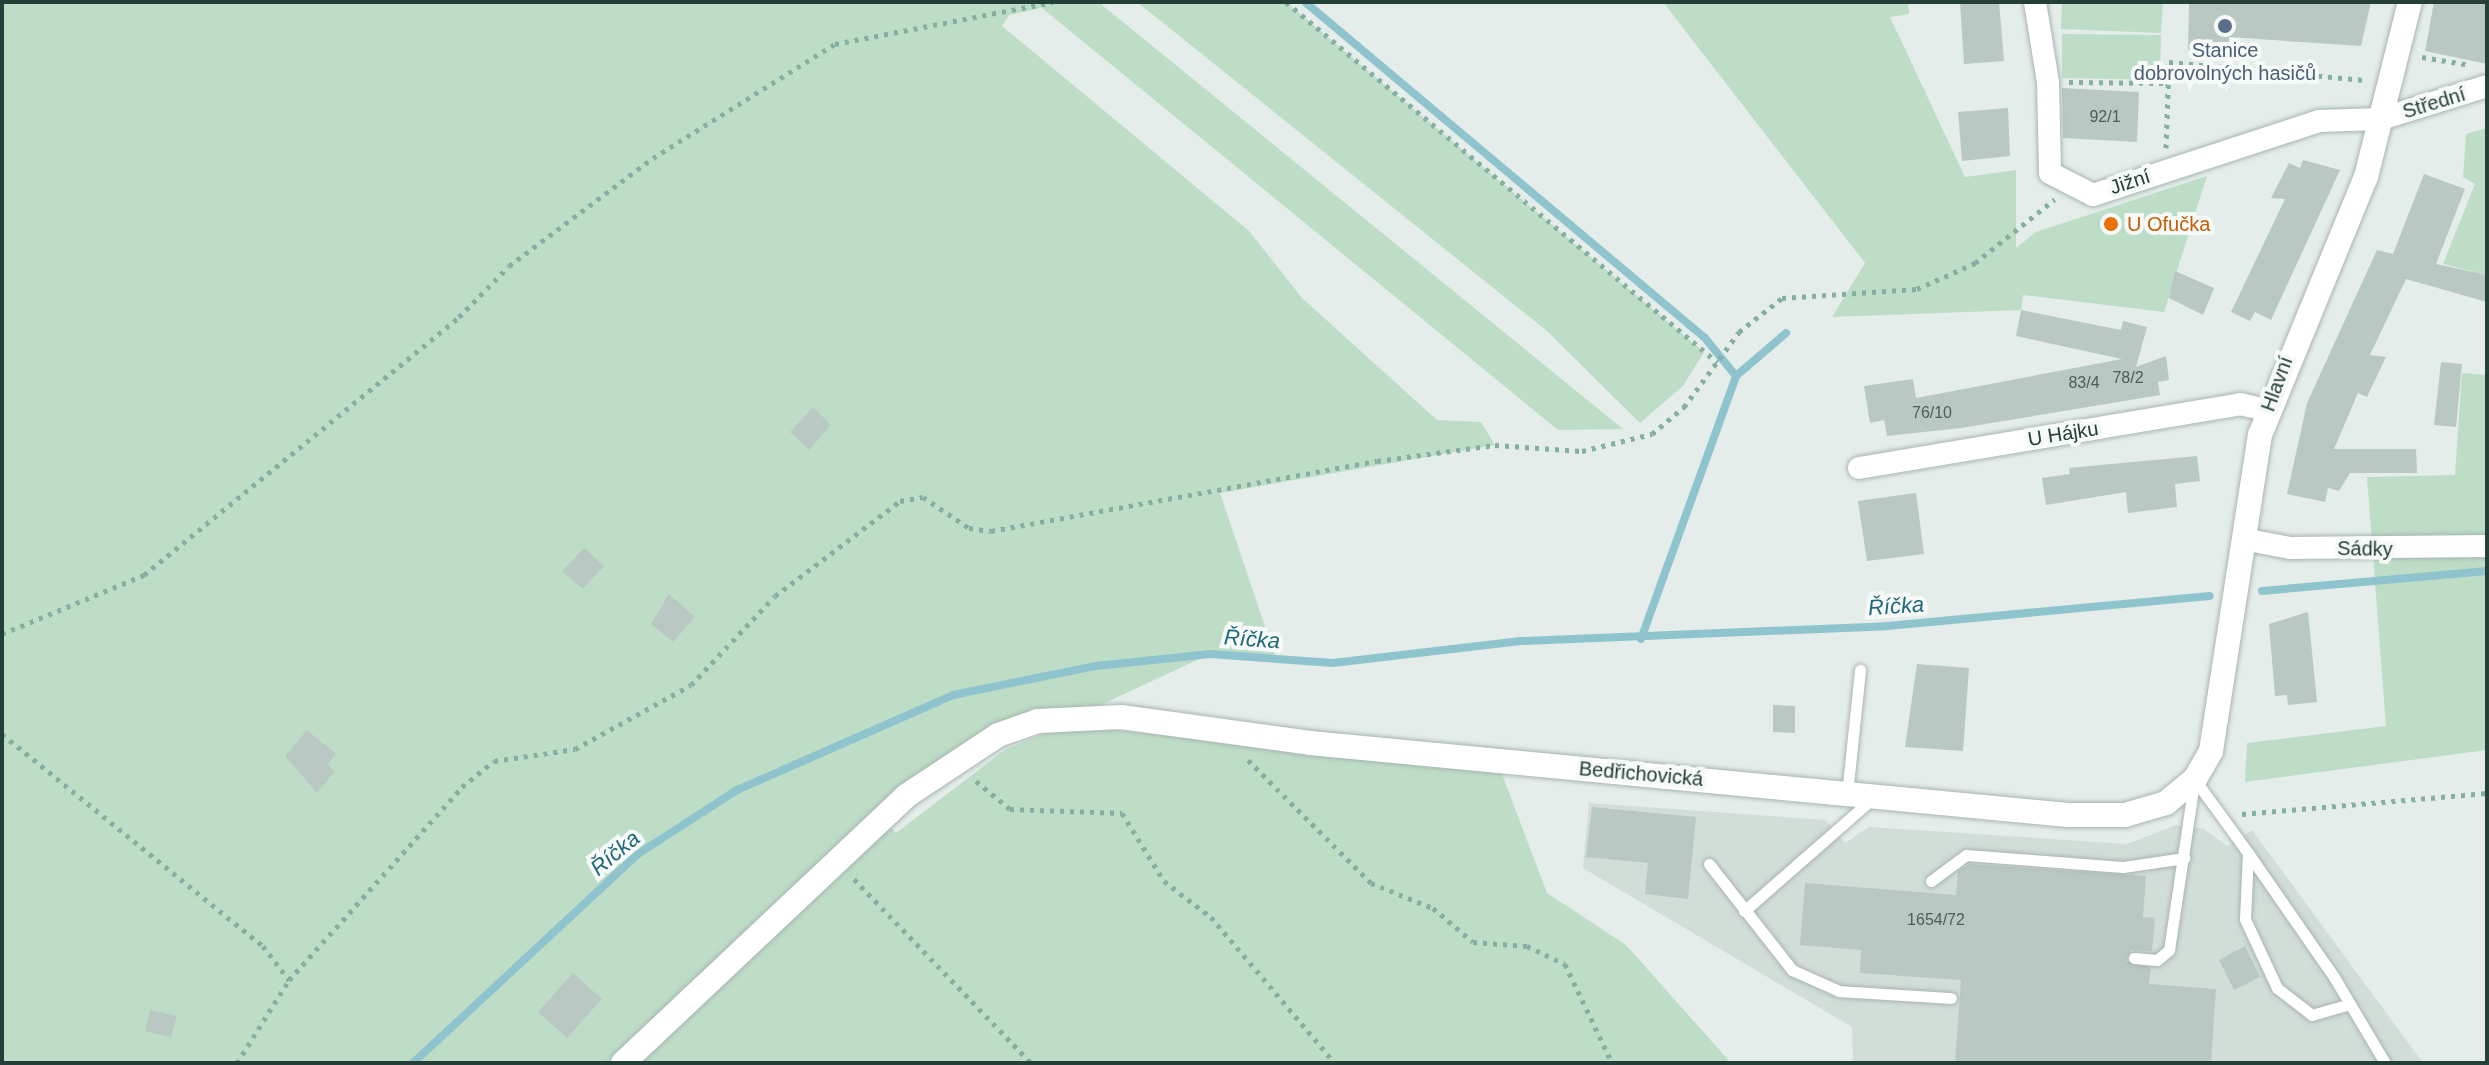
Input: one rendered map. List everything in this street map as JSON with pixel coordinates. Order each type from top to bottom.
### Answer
[{"type":"street","points":[[2035,2],[2048,82],[2050,173],[2067,188]]},
{"type":"street","name":"Hlavní","points":[[2195,779],[2216,731],[2243,539],[2267,410],[2366,177],[2381,119],[2381,69],[2410,2]]},
{"type":"street","name":"Střední","points":[[2381,119],[2487,86]]},
{"type":"street","name":"Jižní","points":[[2067,188],[2093,195],[2319,121],[2381,119]]},
{"type":"street","name":"U Hájku","points":[[1859,468],[2240,404],[2267,410]]},
{"type":"street","name":"Sádky","points":[[2243,539],[2290,548],[2487,546]]},
{"type":"street","name":"Bedřichovická","points":[[623,1063],[837,861],[954,762],[998,735],[1079,715],[1847,794],[2125,815],[2166,803],[2195,779]]},
{"type":"lane","points":[[1847,794],[1860,670]]},
{"type":"lane","points":[[2195,779],[2350,1004],[2385,1063]]},
{"type":"lane","points":[[2134,958],[2157,960],[2169,950],[2195,779]]},
{"type":"lane","points":[[1744,911],[1876,796]]},
{"type":"lane","points":[[2248,853],[2245,919],[2277,988],[2312,1015],[2350,1004]]},
{"type":"lane","points":[[1931,881],[1966,855],[2133,867],[2184,858]]},
{"type":"lane","points":[[1709,864],[1786,965],[1834,989],[1951,998]]},
{"type":"path","points":[[2,634],[144,575],[459,317],[509,266],[653,158],[835,44],[1053,2]]},
{"type":"path","points":[[1286,2],[1717,361]]},
{"type":"path","points":[[2165,171],[2169,62],[2367,80],[2381,69],[2417,77],[2423,55],[2487,68]]},
{"type":"path","points":[[2048,82],[2168,83]]},
{"type":"path","points":[[237,1063],[289,980],[494,761],[575,749],[691,685],[775,596],[900,501],[923,497],[969,528],[991,531],[1451,451],[1495,445],[1582,451],[1652,434],[1684,407],[1739,332],[1782,298],[1873,297],[1940,279],[1986,255],[2067,188]]},
{"type":"path","points":[[2,734],[263,946],[289,980]]},
{"type":"path","points":[[1245,750],[1251,766],[1290,796],[1371,883],[1433,908],[1473,942],[1527,946],[1565,964],[1612,1063]]},
{"type":"path","points":[[954,762],[1010,809],[1122,813],[1164,881],[1211,917],[1335,1063]]},
{"type":"path","points":[[2221,815],[2487,793]]},
{"type":"path","points":[[837,861],[1031,1063]]},
{"type":"shaded area","points":[[1589,803],[1825,820],[1845,843],[1869,827],[2127,844],[2176,825],[2204,829],[2227,846],[2252,830],[2423,1063],[1853,1063],[1852,1027],[1583,868]]},
{"type":"green space","points":[[2,2],[1107,2],[1102,5],[1623,429],[1558,430],[1042,8],[1009,15],[1002,26],[1249,231],[1302,298],[1437,420],[1481,422],[1495,445],[1220,493],[1276,659],[1210,654],[1079,715],[1038,721],[883,818],[896,833],[1006,749],[1046,733],[1098,728],[1502,774],[1547,893],[1626,945],[1731,1063],[2,1063]]},
{"type":"green space","points":[[1137,2],[1286,2],[1704,352],[1683,386],[1640,423],[1547,331]]},
{"type":"green space","points":[[1663,2],[1908,2],[1909,14],[1890,17],[1965,177],[2016,170],[2016,248],[2036,232],[2207,176],[2164,312],[2023,295],[2021,310],[1832,317],[1865,263]]},
{"type":"green space","points":[[2062,2],[2163,2],[2161,33],[2061,29]]},
{"type":"green space","points":[[2062,34],[2161,35],[2160,80],[2062,78]]},
{"type":"green space","points":[[2487,128],[2487,275],[2443,264],[2475,184],[2463,177],[2466,134]]},
{"type":"green space","points":[[2462,373],[2487,375],[2487,750],[2245,782],[2247,743],[2386,726],[2367,477],[2455,475]]},
{"type":"building","points":[[1960,2],[1999,2],[2004,61],[1964,64]]},
{"type":"building","points":[[2189,2],[2371,2],[2361,46],[2229,37],[2228,55],[2188,52]]},
{"type":"building","points":[[2434,2],[2487,2],[2487,64],[2425,51]]},
{"type":"building","points":[[2062,88],[2139,92],[2137,142],[2063,138]]},
{"type":"building","points":[[2008,108],[2010,156],[1962,161],[1958,112]]},
{"type":"building","points":[[2303,160],[2340,170],[2271,320],[2255,312],[2250,321],[2231,312],[2285,199],[2271,198],[2289,163],[2300,168]]},
{"type":"building","points":[[2424,174],[2465,189],[2436,264],[2487,275],[2487,302],[2406,279],[2370,355],[2386,357],[2367,397],[2358,393],[2334,449],[2416,449],[2417,473],[2350,473],[2339,491],[2328,488],[2325,502],[2287,494],[2307,403],[2377,250],[2393,254]]},
{"type":"building","points":[[2175,271],[2214,288],[2203,315],[2169,298]]},
{"type":"building","points":[[2021,310],[2121,330],[2123,321],[2147,327],[2136,367],[2166,356],[2169,380],[2158,382],[2160,395],[1961,428],[1887,436],[1884,420],[1870,423],[1864,386],[1913,379],[1916,398],[2122,359],[2016,336]]},
{"type":"building","points":[[2441,362],[2462,364],[2456,427],[2434,425]]},
{"type":"building","points":[[813,407],[831,425],[809,450],[790,432]]},
{"type":"building","points":[[2197,456],[2200,481],[2175,484],[2177,507],[2128,513],[2126,492],[2046,505],[2042,478],[2070,474],[2069,468]]},
{"type":"building","points":[[1916,493],[1924,554],[1867,561],[1858,501]]},
{"type":"building","points":[[584,548],[604,566],[583,589],[562,571]]},
{"type":"building","points":[[669,594],[695,617],[673,642],[651,624]]},
{"type":"building","points":[[2308,612],[2317,702],[2288,705],[2287,695],[2275,696],[2269,624]]},
{"type":"building","points":[[1917,664],[1969,668],[1963,751],[1905,747]]},
{"type":"building","points":[[1773,705],[1795,706],[1795,733],[1773,732]]},
{"type":"building","points":[[307,730],[336,754],[327,765],[335,771],[317,793],[285,756]]},
{"type":"building","points":[[1592,807],[1696,817],[1688,899],[1645,894],[1648,863],[1586,857]]},
{"type":"building","points":[[1969,864],[2146,876],[2143,917],[2155,918],[2152,951],[2131,950],[2126,961],[2151,968],[2149,984],[2216,989],[2211,1063],[1955,1063],[1961,980],[1860,973],[1861,950],[1800,945],[1805,883],[1956,895],[1958,871]]},
{"type":"building","points":[[2245,946],[2260,977],[2234,990],[2219,960]]},
{"type":"building","points":[[573,973],[602,999],[567,1038],[538,1012]]},
{"type":"building","points":[[150,1010],[177,1016],[171,1037],[145,1031]]},
{"type":"waterway","points":[[1305,2],[1705,338],[1736,376]]},
{"type":"waterway","points":[[1641,639],[1736,376],[1786,333]]},
{"type":"waterway","name":"Říčka","points":[[2262,591],[2487,571]]},
{"type":"waterway","name":"Říčka","points":[[413,1063],[638,854],[737,790],[953,695],[1096,666],[1210,654],[1333,663],[1521,641],[1887,626],[2210,596]]},
{"type":"place","name":"Stanice dobrovolných hasičů","points":[[2225,26]]},
{"type":"place","name":"U Ofučka","points":[[2111,224]]}]
